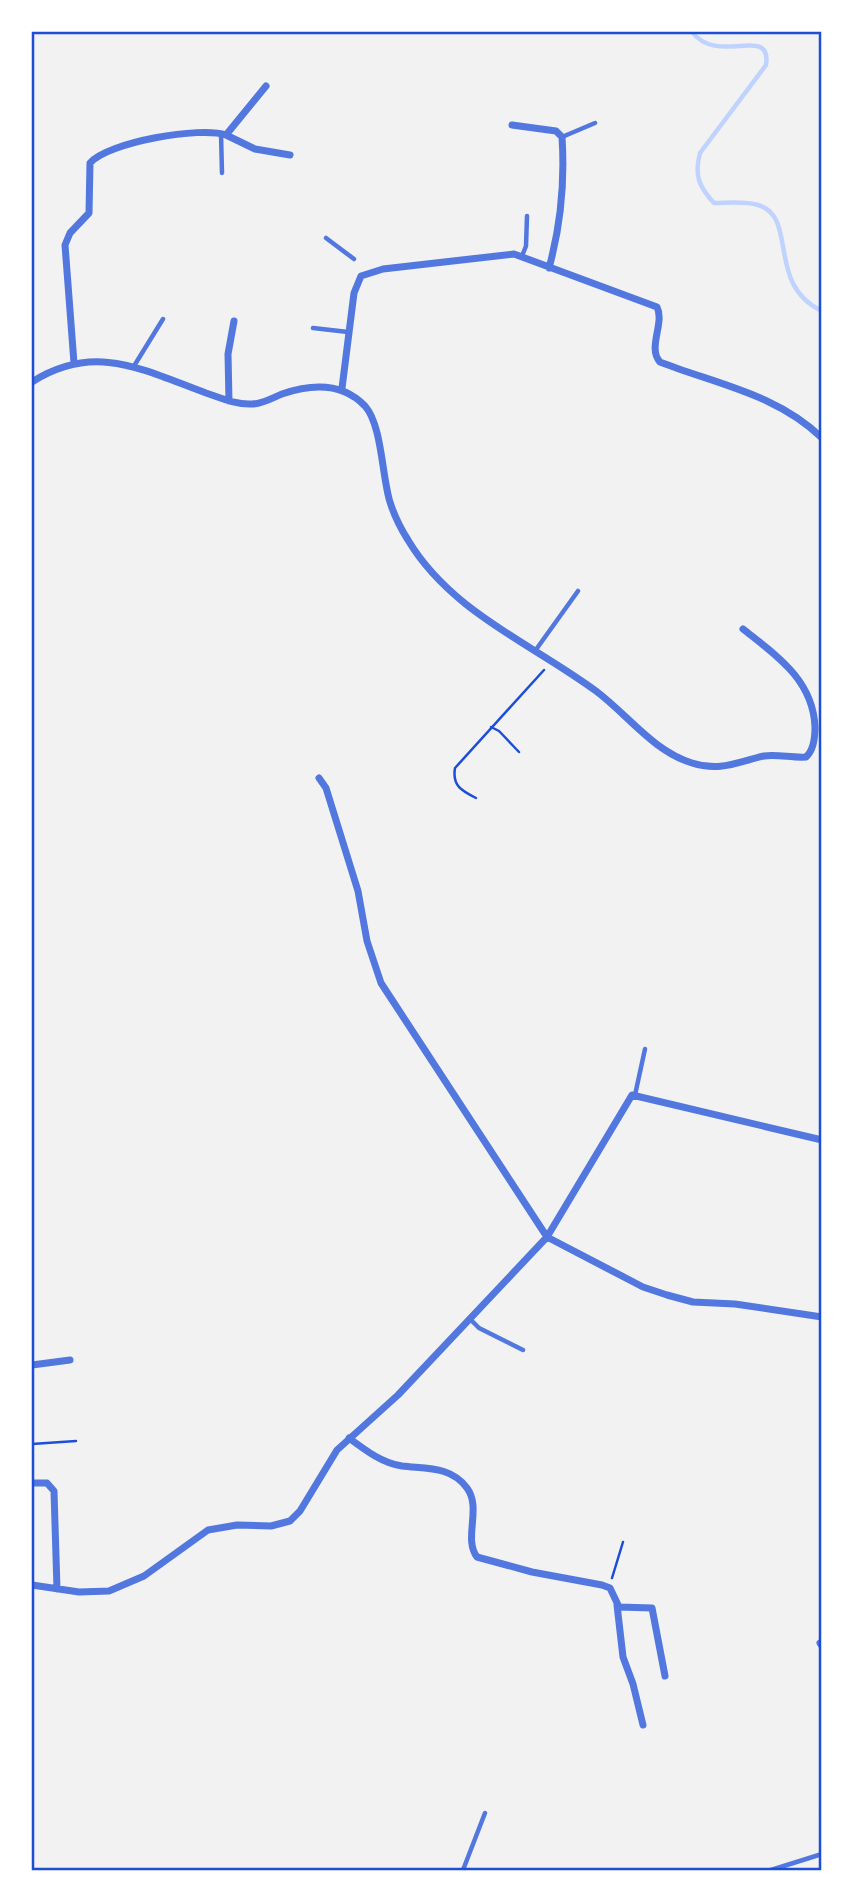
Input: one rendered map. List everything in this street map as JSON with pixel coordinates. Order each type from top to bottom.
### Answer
[{"type":"street","points":[[223,134],[266,86]]},
{"type":"street","points":[[512,125],[556,131],[562,136],[564,170],[559,227],[549,268]]},
{"type":"street","points":[[74,363],[65,244],[70,233],[89,213],[90,163],[108,151],[145,138],[223,134],[256,149],[290,155]]},
{"type":"street","points":[[342,388],[357,281],[365,270],[487,256],[522,256],[657,307],[659,318],[655,353],[660,362],[752,393],[799,418],[821,438]]},
{"type":"street","points":[[229,401],[228,354],[234,321]]},
{"type":"street","points":[[32,382],[54,369],[74,363],[113,361],[134,366],[229,401],[253,404],[293,390],[312,387],[342,388],[366,407],[374,425],[390,502],[416,552],[456,596],[534,652],[605,698],[663,750],[692,763],[720,768],[764,757],[806,757],[811,753],[815,737],[814,710],[809,695],[800,679],[743,629]]},
{"type":"street","points":[[318,778],[326,788],[358,891],[367,941],[381,983],[458,1106],[547,1237],[643,1287],[667,1295],[693,1302],[735,1304],[821,1317]]},
{"type":"street","points":[[32,1585],[95,1592],[123,1586],[144,1576],[208,1530],[237,1525],[271,1526],[290,1521],[300,1511],[331,1457],[398,1395],[547,1237],[626,1102],[635,1095],[821,1140]]},
{"type":"street","points":[[32,1364],[70,1360]]},
{"type":"street","points":[[349,1438],[368,1452],[389,1462],[437,1469],[459,1479],[471,1495],[472,1548],[477,1557],[610,1588],[617,1605],[623,1657],[643,1725]]},
{"type":"street","points":[[32,1483],[47,1483],[54,1492],[57,1589]]},
{"type":"street","points":[[617,1605],[652,1608],[666,1676]]},
{"type":"lane","points":[[562,136],[596,123]]},
{"type":"lane","points":[[222,173],[223,134]]},
{"type":"lane","points":[[522,256],[526,246],[527,216]]},
{"type":"lane","points":[[326,238],[354,258]]},
{"type":"lane","points":[[134,366],[163,319]]},
{"type":"lane","points":[[313,328],[348,332]]},
{"type":"lane","points":[[534,652],[578,591]]},
{"type":"lane","points":[[635,1095],[645,1049]]},
{"type":"lane","points":[[470,1319],[479,1328],[523,1350]]},
{"type":"lane","points":[[463,1871],[485,1813]]},
{"type":"lane","points":[[771,1871],[821,1854]]},
{"type":"path","points":[[476,798],[460,790],[455,782],[455,768],[551,662]]},
{"type":"path","points":[[491,727],[499,731],[519,752]]},
{"type":"path","points":[[32,1444],[76,1441]]},
{"type":"path","points":[[610,1588],[623,1542]]},
{"type":"waterway","points":[[692,32],[715,46],[761,47],[766,53],[766,65],[700,153],[699,180],[714,203],[753,204],[770,212],[777,223],[794,285],[805,299],[822,311]]}]
